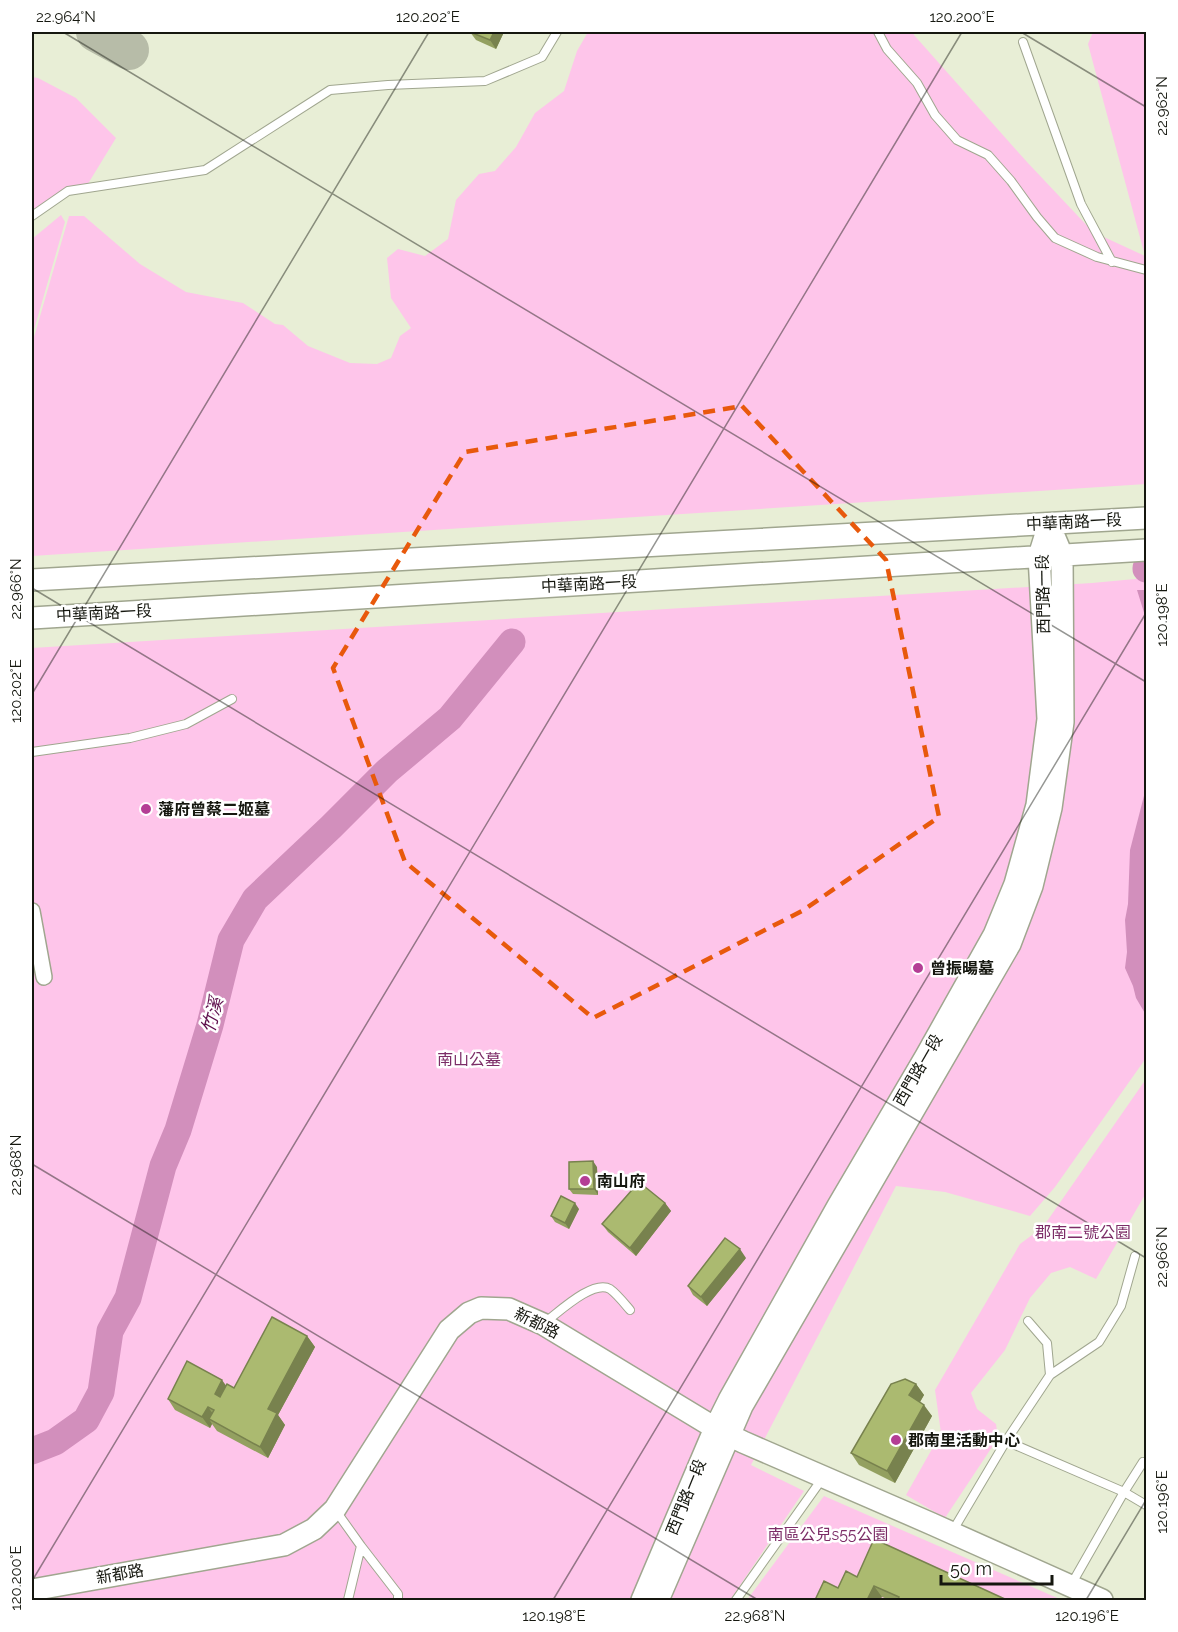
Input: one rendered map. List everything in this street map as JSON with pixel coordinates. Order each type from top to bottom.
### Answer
[{"type":"street","name":"中華南路一段","points":[[32,580],[1146,518]]},
{"type":"street","name":"西門路一段","points":[[658,1600],[722,1432],[742,1406],[1010,944],[1032,886],[1052,808],[1063,722],[1062,555],[1049,525]]},
{"type":"street","name":"西門路一段","points":[[642,1600],[722,1432],[763,1337],[994,935],[1015,884],[1036,805],[1048,719],[1038,556],[1049,525]]},
{"type":"street","name":"中華南路一段","points":[[32,618],[1146,550]]},
{"type":"street","points":[[32,912],[44,977]]},
{"type":"street","name":"新都路","points":[[32,1590],[284,1545],[314,1528],[335,1509],[449,1330],[469,1313],[481,1308],[509,1309],[543,1324],[722,1432],[1102,1600]]},
{"type":"lane","points":[[32,216],[68,191],[205,170],[330,90],[485,81],[542,57],[557,32]]},
{"type":"lane","points":[[878,32],[887,49],[917,82],[935,115],[957,140],[988,155],[1055,238],[1112,262],[1146,270]]},
{"type":"lane","points":[[1023,42],[1081,204],[1112,262]]},
{"type":"lane","points":[[32,752],[130,738],[186,724],[232,699]]},
{"type":"lane","points":[[952,1533],[1006,1441],[1050,1375],[1099,1342],[1121,1306],[1135,1256]]},
{"type":"lane","points":[[543,1324],[591,1288],[602,1286],[611,1289],[630,1310]]},
{"type":"lane","points":[[1028,1321],[1047,1343],[1050,1375]]},
{"type":"lane","points":[[1006,1441],[1124,1492],[1146,1505]]},
{"type":"lane","points":[[1070,1587],[1143,1462]]},
{"type":"lane","points":[[736,1600],[823,1477]]},
{"type":"lane","points":[[335,1509],[398,1594],[398,1600]]},
{"type":"lane","points":[[348,1600],[361,1546]]},
{"type":"highlighted area","points":[[742,406],[886,560],[939,817],[802,911],[593,1018],[405,862],[333,668],[465,452]]},
{"type":"green space","points":[[588,32],[913,32],[1027,162],[1093,232],[1145,256],[1088,44],[1093,32],[1146,32],[1146,484],[32,556],[32,344],[69,216],[84,216],[140,264],[186,292],[243,303],[275,324],[283,325],[308,346],[350,363],[377,364],[391,358],[400,336],[411,328],[391,298],[387,258],[398,249],[425,256],[448,239],[456,200],[479,174],[495,171],[516,147],[535,113],[564,91],[577,51]]},
{"type":"green space","points":[[32,77],[76,98],[116,138],[86,187],[53,201],[32,218]]},
{"type":"green space","points":[[61,215],[65,222],[32,337],[32,239]]},
{"type":"green space","name":"南山公墓","points":[[1146,578],[1146,1058],[1055,1187],[1030,1216],[945,1192],[896,1186],[751,1465],[804,1491],[730,1600],[32,1600],[32,648]]},
{"type":"green space","name":"郡南二號公園","points":[[1146,1079],[1146,1193],[1096,1279],[1070,1267],[1051,1273],[1030,1298],[1005,1350],[971,1393],[977,1409],[996,1424],[998,1438],[945,1518],[906,1495],[941,1433],[935,1390],[1020,1244],[1043,1227]]},
{"type":"green space","name":"南區公兒s55公園","points":[[824,1496],[1062,1600],[747,1600]]},
{"type":"shaded area","points":[[1137,590],[1146,590],[1146,619]]},
{"type":"shaded area","points":[[1146,788],[1146,1015],[1136,998],[1125,968],[1127,952],[1125,920],[1128,904],[1130,850]]},
{"type":"building","points":[[470,32],[494,32],[490,40]]},
{"type":"building","name":"南山府","points":[[593,1161],[594,1189],[569,1189],[569,1162]]},
{"type":"building","points":[[639,1182],[665,1203],[630,1248],[602,1224]]},
{"type":"building","points":[[561,1196],[575,1203],[565,1223],[551,1216]]},
{"type":"building","points":[[725,1238],[740,1249],[701,1297],[688,1286]]},
{"type":"building","points":[[272,1317],[307,1336],[268,1409],[277,1413],[260,1447],[209,1419],[214,1410],[208,1407],[202,1417],[168,1399],[187,1361],[222,1380],[215,1394],[220,1397],[227,1384],[234,1388]]},
{"type":"building","name":"郡南里活動中心","points":[[905,1379],[916,1384],[909,1395],[924,1405],[887,1471],[851,1453],[891,1384]]},
{"type":"building","points":[[874,1539],[1007,1600],[898,1600],[899,1597],[874,1586],[867,1600],[815,1600],[824,1581],[838,1588],[846,1571],[857,1577]]},
{"type":"waterway","name":"竹溪","points":[[32,1451],[55,1442],[86,1420],[101,1392],[110,1331],[128,1298],[163,1166],[178,1130],[210,1025],[231,940],[255,899],[387,771],[450,718],[512,642]]},
{"type":"taxiway","points":[[96,32],[129,50]]},
{"type":"place","name":"藩府曾蔡二姬墓","points":[[146,809]]},
{"type":"place","name":"曾振暘墓","points":[[918,968]]},
{"type":"place","name":"南山府","points":[[585,1181]]},
{"type":"place","name":"郡南里活動中心","points":[[896,1440]]}]
